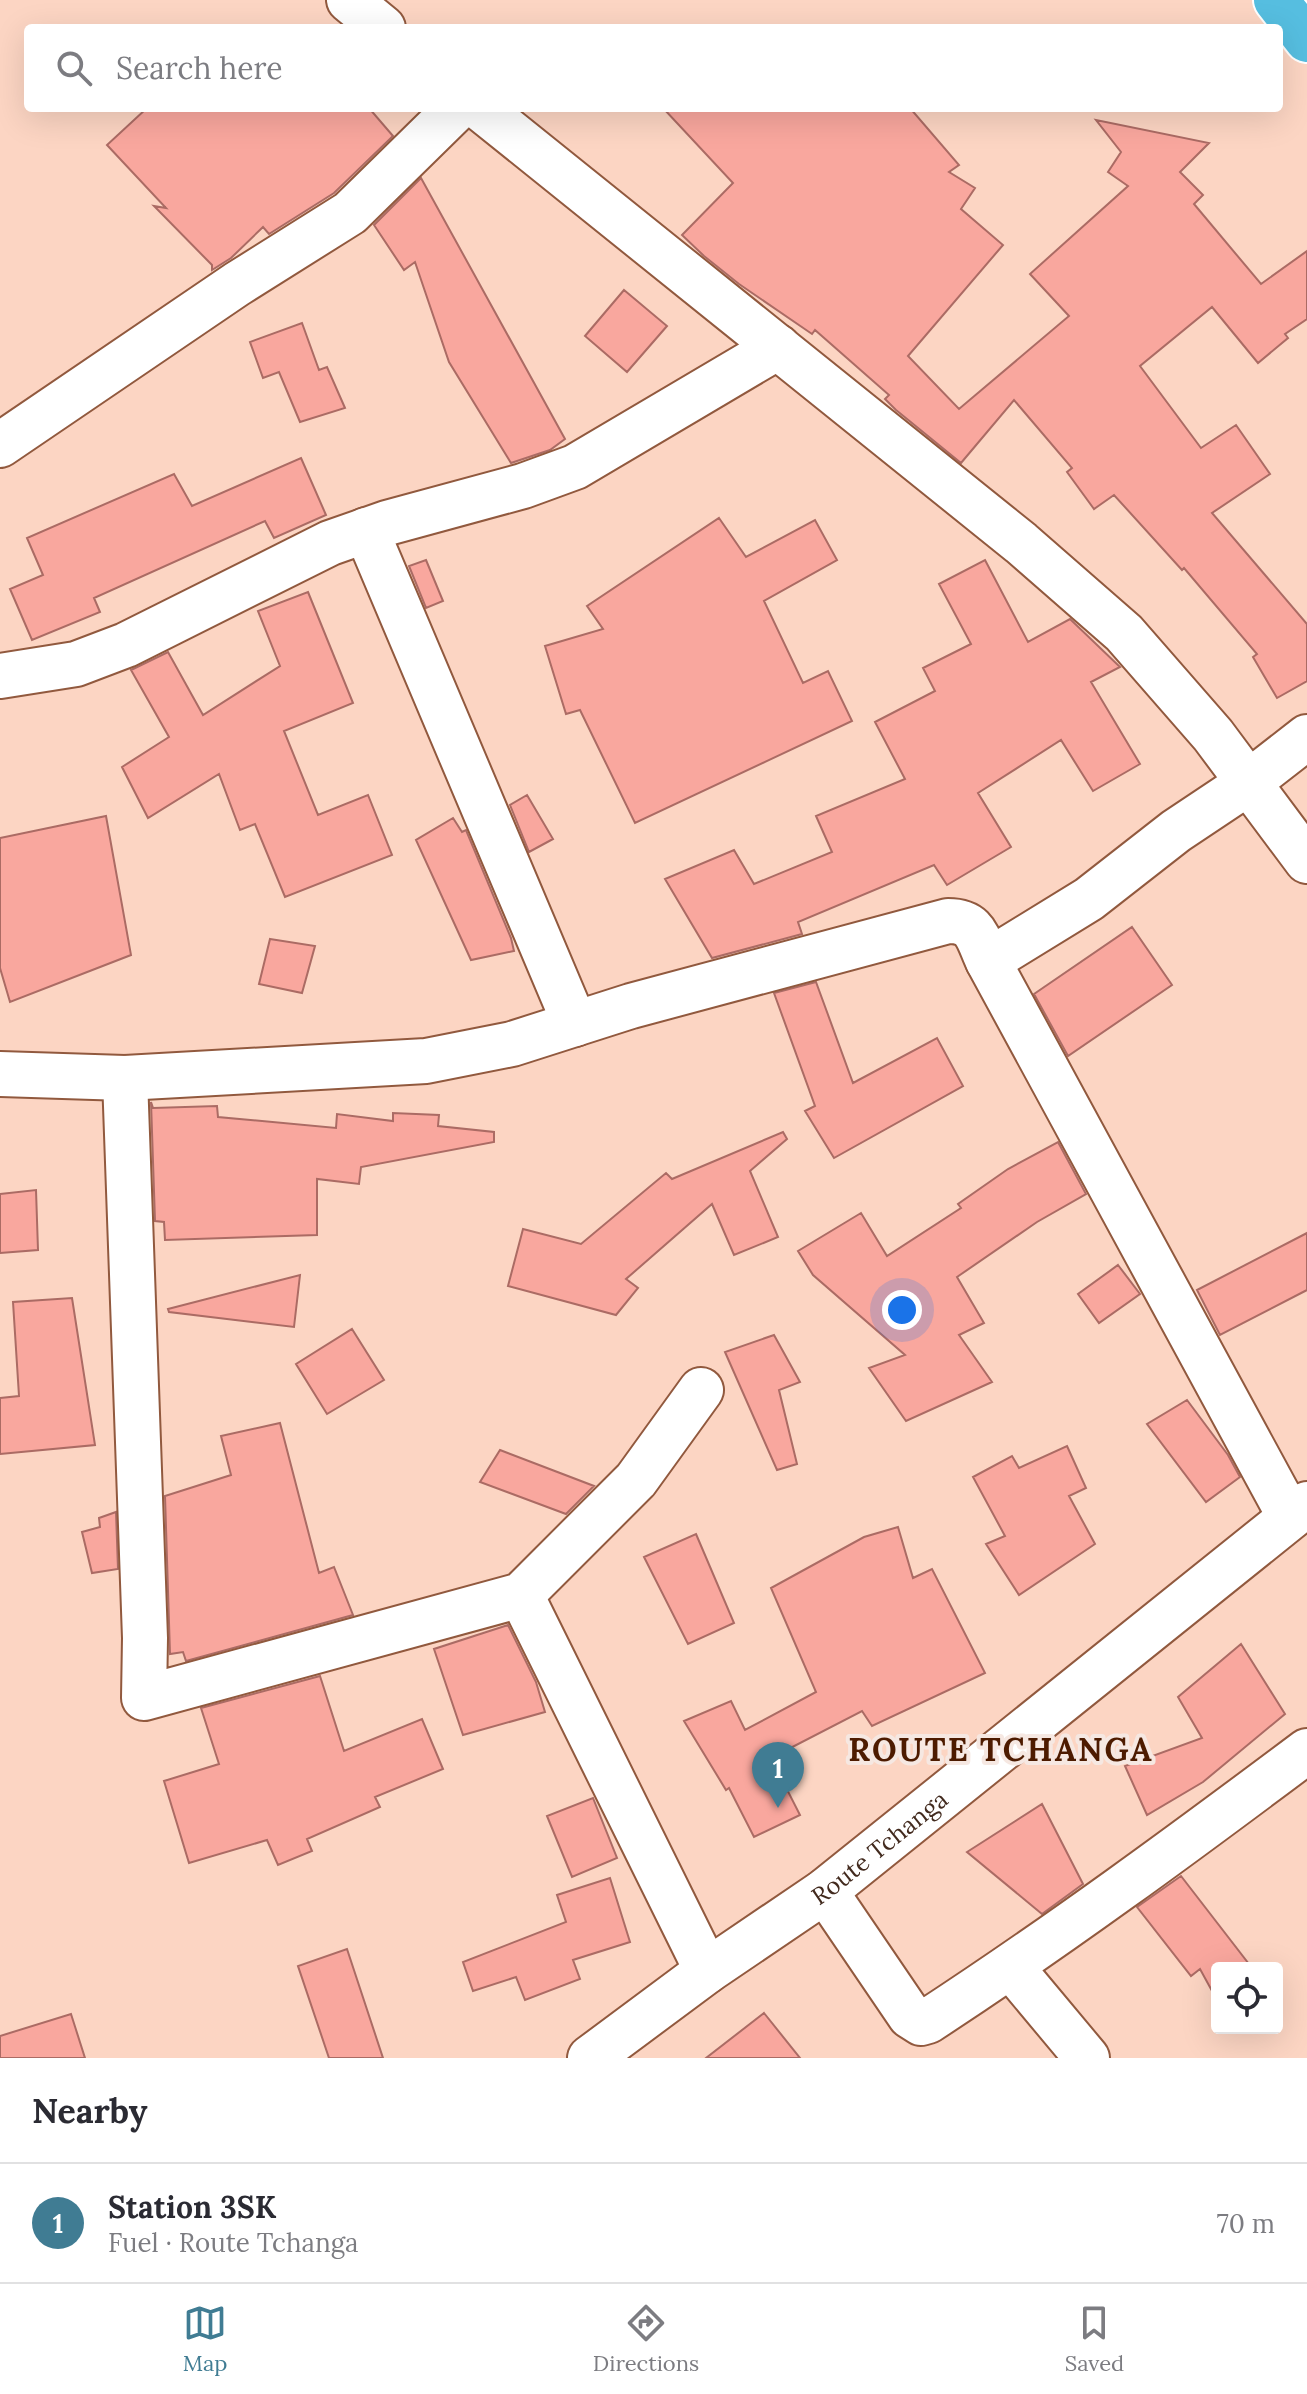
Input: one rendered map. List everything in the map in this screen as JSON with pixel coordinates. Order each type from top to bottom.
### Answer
[{"type":"highway","points":[[1276,0],[1307,40]]},
{"type":"street","points":[[349,0],[378,24]]},
{"type":"street","points":[[0,445],[237,284],[350,213],[453,112]]},
{"type":"street","points":[[485,112],[1021,543],[1124,633],[1213,735],[1307,861]]},
{"type":"street","points":[[0,676],[76,664],[126,645],[330,543],[523,486],[575,467],[778,347]]},
{"type":"street","points":[[366,530],[575,1024]]},
{"type":"street","points":[[988,961],[1089,899],[1176,831],[1248,783],[1307,737]]},
{"type":"street","points":[[0,1074],[125,1078],[426,1061],[512,1044],[689,990],[948,921],[966,922],[972,927],[988,961],[1298,1510]]},
{"type":"street","points":[[125,1078],[145,1638],[144,1698],[521,1595],[636,1480],[701,1390]]},
{"type":"street","name":"Route Tchanga","points":[[612,2051],[707,1971],[825,1891],[1298,1510]]},
{"type":"street","points":[[521,1595],[707,1971]]},
{"type":"street","points":[[825,1891],[910,2016],[921,2023],[928,2021],[1011,1967],[1307,1751]]},
{"type":"street","points":[[1011,1967],[1087,2058]]},
{"type":"building","points":[[143,112],[372,112],[393,136],[334,193],[269,234],[263,227],[231,258],[212,270],[212,265],[154,206],[166,208],[107,145]]},
{"type":"building","points":[[667,112],[913,112],[959,165],[949,172],[975,188],[961,209],[1003,245],[908,356],[959,409],[1069,316],[1030,274],[1128,186],[1108,172],[1121,152],[1096,120],[1209,143],[1180,172],[1203,195],[1194,204],[1261,284],[1307,251],[1307,319],[1285,334],[1288,338],[1258,363],[1212,307],[1140,366],[1201,448],[1236,425],[1270,474],[1212,513],[1307,624],[1307,681],[1277,698],[1253,657],[1257,654],[1184,568],[1182,570],[1114,495],[1094,509],[1067,472],[1072,468],[1014,400],[961,463],[896,410],[885,399],[889,395],[815,330],[812,334],[704,256],[682,235],[733,183]]},
{"type":"building","points":[[421,178],[565,439],[550,450],[511,463],[449,362],[415,262],[404,270],[374,225]]},
{"type":"building","points":[[624,290],[667,326],[627,372],[585,336]]},
{"type":"building","points":[[302,323],[319,370],[327,367],[345,408],[300,422],[279,372],[263,378],[250,342]]},
{"type":"building","points":[[301,458],[326,515],[274,538],[265,521],[94,598],[100,612],[32,640],[10,589],[43,575],[27,538],[174,474],[192,506]]},
{"type":"building","points":[[719,518],[746,557],[815,520],[837,560],[764,601],[803,683],[828,671],[852,721],[635,823],[580,710],[566,714],[545,646],[603,629],[587,606]]},
{"type":"building","points":[[426,560],[443,601],[426,608],[409,566]]},
{"type":"building","points":[[985,560],[1028,642],[1070,619],[1120,667],[1091,682],[1140,764],[1093,791],[1061,740],[978,793],[1011,847],[947,885],[934,865],[798,922],[802,934],[712,958],[665,879],[734,850],[754,884],[832,852],[816,816],[905,779],[875,722],[935,691],[923,668],[971,644],[939,584]]},
{"type":"building","points":[[308,592],[353,703],[284,731],[318,815],[368,795],[392,855],[285,897],[255,824],[240,830],[219,774],[148,818],[122,767],[169,737],[131,670],[168,652],[203,715],[280,666],[258,611]]},
{"type":"building","points":[[527,795],[553,839],[529,852],[510,805]]},
{"type":"building","points":[[106,816],[131,955],[10,1002],[0,968],[0,838]]},
{"type":"building","points":[[453,818],[462,832],[466,830],[514,951],[471,960],[416,840]]},
{"type":"building","points":[[1132,927],[1172,985],[1068,1056],[1034,994]]},
{"type":"building","points":[[270,939],[315,946],[302,993],[259,984]]},
{"type":"building","points":[[816,982],[853,1083],[937,1038],[963,1086],[834,1158],[805,1111],[815,1106],[774,993]]},
{"type":"building","points":[[151,1102],[153,1108],[217,1106],[218,1117],[336,1128],[337,1114],[393,1121],[393,1113],[439,1115],[438,1126],[494,1132],[494,1142],[361,1167],[359,1184],[317,1179],[317,1235],[165,1240],[164,1222],[155,1221]]},
{"type":"building","points":[[783,1132],[787,1139],[750,1171],[778,1237],[734,1255],[712,1204],[626,1279],[638,1288],[616,1315],[508,1286],[523,1229],[581,1244],[666,1173],[672,1179]]},
{"type":"building","points":[[1058,1142],[1086,1194],[1037,1222],[957,1277],[984,1323],[959,1335],[992,1382],[906,1421],[869,1368],[905,1355],[813,1275],[798,1251],[861,1213],[887,1256],[961,1208],[958,1204],[1008,1169]]},
{"type":"building","points":[[36,1190],[38,1250],[0,1253],[0,1194]]},
{"type":"building","points":[[1307,1233],[1307,1290],[1220,1335],[1197,1290]]},
{"type":"building","points":[[1118,1265],[1140,1294],[1099,1323],[1078,1294]]},
{"type":"building","points":[[300,1275],[294,1327],[169,1312],[168,1309]]},
{"type":"building","points":[[72,1298],[95,1445],[0,1454],[0,1398],[19,1396],[13,1302]]},
{"type":"building","points":[[352,1329],[384,1380],[327,1414],[296,1364]]},
{"type":"building","points":[[774,1335],[800,1382],[779,1390],[797,1464],[777,1470],[725,1352]]},
{"type":"building","points":[[1187,1400],[1228,1455],[1240,1477],[1206,1502],[1147,1424]]},
{"type":"building","points":[[280,1423],[319,1573],[334,1567],[353,1615],[186,1661],[183,1652],[170,1654],[165,1496],[231,1475],[221,1436]]},
{"type":"building","points":[[1067,1446],[1086,1488],[1069,1496],[1095,1544],[1019,1595],[986,1544],[1005,1536],[973,1477],[1012,1456],[1019,1468]]},
{"type":"building","points":[[500,1450],[594,1486],[566,1514],[480,1482]]},
{"type":"building","points":[[116,1512],[118,1569],[92,1573],[82,1532],[100,1527],[99,1518]]},
{"type":"building","points":[[898,1527],[913,1578],[932,1569],[985,1673],[872,1726],[862,1711],[771,1758],[800,1815],[754,1837],[729,1788],[726,1790],[684,1721],[731,1701],[745,1730],[816,1692],[771,1588],[864,1537]]},
{"type":"building","points":[[696,1534],[734,1623],[688,1644],[644,1557]]},
{"type":"building","points":[[508,1625],[536,1682],[545,1712],[463,1735],[434,1649]]},
{"type":"building","points":[[1241,1644],[1285,1714],[1203,1782],[1147,1815],[1125,1766],[1202,1738],[1178,1697]]},
{"type":"building","points":[[320,1676],[344,1751],[422,1719],[443,1769],[375,1797],[380,1807],[307,1839],[312,1851],[278,1865],[267,1840],[189,1863],[164,1781],[219,1764],[201,1708]]},
{"type":"building","points":[[593,1798],[617,1858],[572,1877],[547,1816]]},
{"type":"building","points":[[1042,1804],[1083,1884],[1042,1914],[967,1852]]},
{"type":"building","points":[[1181,1876],[1247,1962],[1211,1962],[1211,1989],[1200,1969],[1191,1976],[1137,1907]]},
{"type":"building","points":[[610,1878],[630,1942],[573,1960],[580,1979],[525,2000],[516,1977],[473,1991],[463,1962],[566,1922],[557,1895]]},
{"type":"building","points":[[347,1949],[383,2058],[329,2058],[298,1966]]},
{"type":"building","points":[[764,2013],[800,2058],[706,2058]]},
{"type":"building","points":[[71,2014],[85,2058],[0,2058],[0,2036]]},
{"type":"place","name":"Station 3SK","points":[[778,1808]]},
{"type":"district","name":"ROUTE TCHANGA","points":[[1001,1749]]}]
